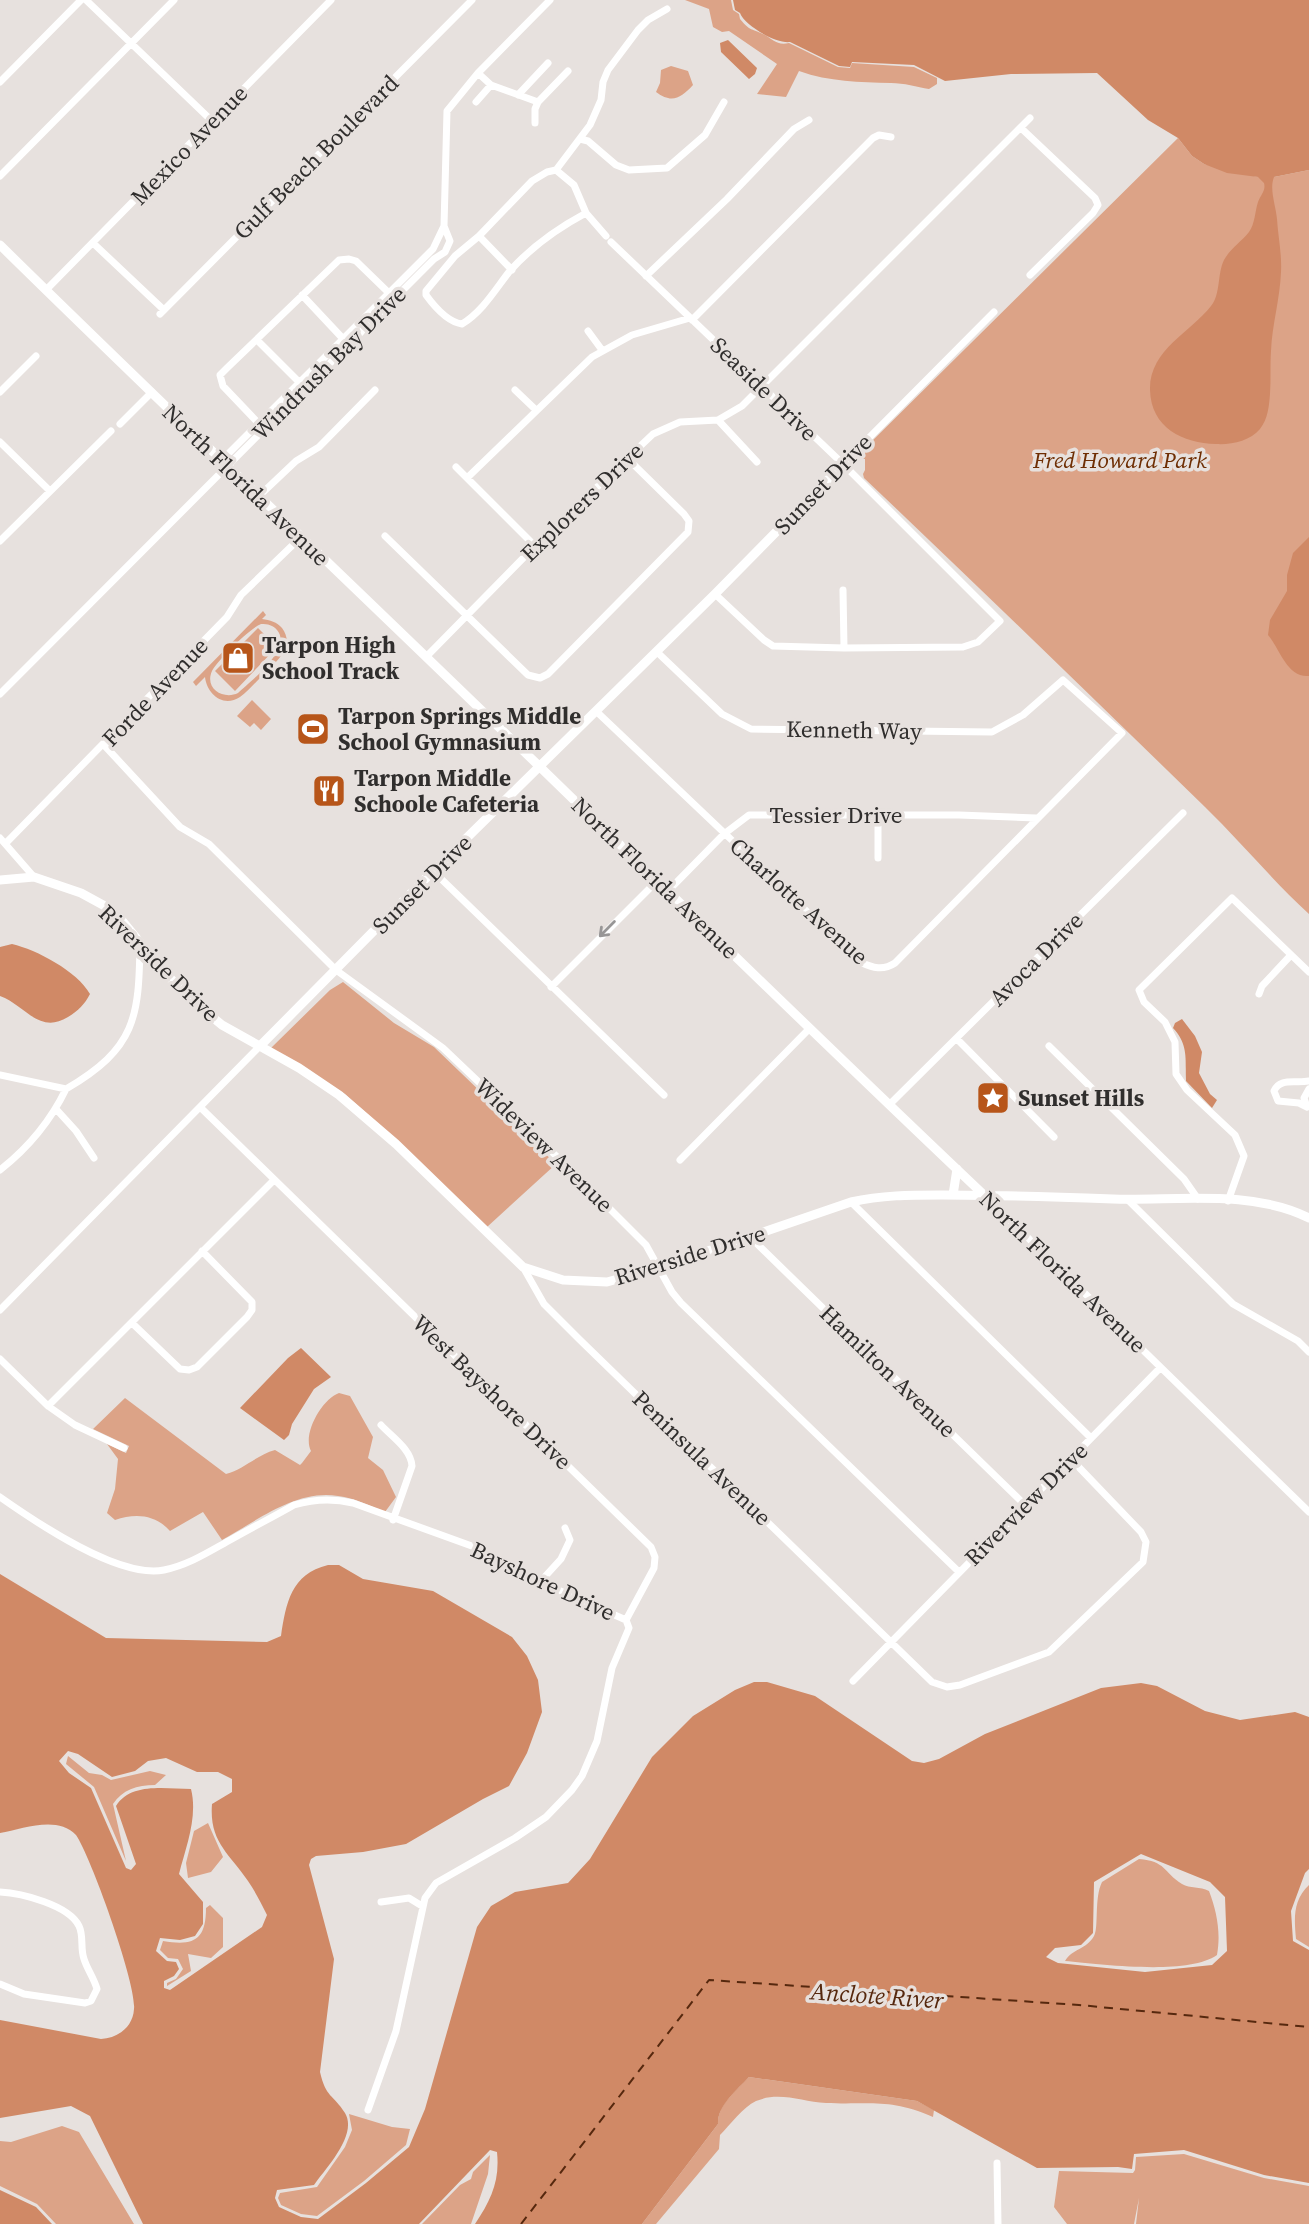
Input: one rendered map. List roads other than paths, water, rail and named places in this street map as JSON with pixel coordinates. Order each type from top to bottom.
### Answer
[{"type":"street","points":[[0,82],[84,0],[212,121]]},
{"type":"street","points":[[0,176],[174,0]]},
{"type":"street","name":"Mexico Avenue","points":[[46,290],[331,0]]},
{"type":"street","name":"Gulf Beach Boulevard","points":[[93,243],[162,312],[472,0]]},
{"type":"street","name":"Windrush Bay Drive","points":[[411,276],[450,245],[444,226],[447,111],[478,73],[550,0]]},
{"type":"street","points":[[426,291],[455,256],[479,236],[532,181],[556,170],[590,125],[601,100],[603,82],[608,70],[638,30],[648,20],[667,9]]},
{"type":"street","points":[[517,95],[548,63]]},
{"type":"street","points":[[535,123],[538,102],[568,71]]},
{"type":"street","points":[[478,73],[491,85],[538,102]]},
{"type":"street","points":[[476,102],[491,85]]},
{"type":"street","points":[[580,139],[588,141],[616,165],[629,170],[667,168],[705,135],[724,102]]},
{"type":"street","points":[[757,462],[718,420],[742,406],[1030,118]]},
{"type":"street","points":[[646,276],[727,199],[794,129],[809,120]]},
{"type":"street","points":[[1021,128],[1095,198],[1098,205],[1030,275]]},
{"type":"street","points":[[467,478],[602,350],[639,333],[691,319],[873,138],[879,135],[891,136]]},
{"type":"street","name":"Seaside Drive","points":[[556,170],[574,185],[586,212],[609,239],[835,456],[1000,621],[978,642],[962,647],[844,648]]},
{"type":"street","points":[[411,276],[446,316],[455,323],[462,324],[480,308],[512,270],[564,224],[586,212]]},
{"type":"street","name":"Windrush Bay Drive","points":[[0,694],[411,276],[433,249],[444,226]]},
{"type":"street","points":[[479,236],[512,270]]},
{"type":"street","name":"North Florida Avenue","points":[[0,245],[1309,1512]]},
{"type":"street","points":[[433,249],[440,255]]},
{"type":"street","points":[[261,426],[223,386],[220,375],[333,263],[344,259],[356,261],[392,296]]},
{"type":"street","points":[[302,295],[346,341]]},
{"type":"street","name":"Sunset Drive","points":[[0,1310],[433,871],[597,712],[994,312]]},
{"type":"street","points":[[588,331],[602,350]]},
{"type":"street","points":[[257,340],[302,386]]},
{"type":"street","points":[[0,392],[36,356]]},
{"type":"street","points":[[258,497],[296,461],[318,447],[375,390]]},
{"type":"street","points":[[515,390],[536,410]]},
{"type":"street","points":[[120,424],[152,393]]},
{"type":"street","name":"Explorers Drive","points":[[426,657],[653,434],[680,422],[718,420]]},
{"type":"street","points":[[0,541],[111,431]]},
{"type":"street","points":[[0,442],[50,491]]},
{"type":"street","points":[[385,536],[528,675],[540,678],[548,674],[688,532],[690,522],[684,514],[627,458]]},
{"type":"street","points":[[456,467],[536,546]]},
{"type":"street","name":"Forde Avenue","points":[[3,841],[104,745],[227,617],[241,595],[300,538]]},
{"type":"street","points":[[715,594],[773,646],[844,648],[843,590]]},
{"type":"street","name":"Kenneth Way","points":[[657,652],[722,714],[751,729],[992,732],[1023,715],[1063,680],[1122,733]]},
{"type":"street","name":"Charlotte Avenue","points":[[597,712],[860,962],[871,968],[883,968],[895,962],[1122,733]]},
{"type":"street","name":"Wideview Avenue","points":[[104,745],[180,827],[209,844],[336,970],[443,1048],[646,1245],[681,1303],[959,1572]]},
{"type":"street","name":"Avoca Drive","points":[[889,1105],[1182,813]]},
{"type":"street","name":"Tessier Drive","points":[[667,892],[724,834],[749,815],[959,815],[1036,818]]},
{"type":"street","points":[[878,816],[878,858]]},
{"type":"street","points":[[3,841],[34,877]]},
{"type":"street","points":[[433,871],[664,1095]]},
{"type":"street","name":"Riverside Drive","points":[[0,880],[34,877],[80,893],[103,905],[120,918],[165,973],[204,1010],[236,1033],[299,1068],[339,1096],[396,1144],[523,1267],[549,1277],[581,1283],[607,1282],[658,1268],[851,1202],[899,1195],[1228,1200],[1289,1209],[1309,1218]]},
{"type":"street","points":[[551,987],[656,882]]},
{"type":"street","points":[[1228,1200],[1244,1156],[1240,1145],[1235,1135],[1187,1090],[1176,1074],[1175,1042],[1165,1023],[1144,1002],[1139,990],[1232,898],[1309,972]]},
{"type":"street","points":[[0,1170],[21,1152],[56,1109],[66,1089],[104,1064],[130,1027],[136,1010],[140,942]]},
{"type":"street","points":[[1259,994],[1262,986],[1291,955]]},
{"type":"street","points":[[680,1160],[810,1028]]},
{"type":"street","points":[[957,1039],[1054,1137]]},
{"type":"street","points":[[1049,1045],[1184,1179],[1198,1199]]},
{"type":"street","points":[[0,1075],[66,1089]]},
{"type":"street","points":[[1308,1108],[1299,1103],[1278,1101],[1274,1091],[1278,1084],[1283,1082],[1309,1081]]},
{"type":"street","points":[[1308,1108],[1304,1098],[1309,1090]]},
{"type":"street","name":"West Bayshore Drive","points":[[200,1107],[651,1547],[655,1557],[654,1568],[626,1620]]},
{"type":"street","points":[[56,1109],[76,1131],[94,1158]]},
{"type":"street","points":[[953,1195],[957,1169]]},
{"type":"street","points":[[48,1406],[273,1181]]},
{"type":"street","points":[[1127,1199],[1233,1304],[1298,1341],[1309,1352]]},
{"type":"street","points":[[851,1202],[1091,1438]]},
{"type":"street","name":"Hamilton Avenue","points":[[750,1237],[1026,1505]]},
{"type":"street","points":[[132,1323],[180,1370],[189,1370],[197,1367],[247,1317],[252,1310],[252,1302],[202,1251]]},
{"type":"street","name":"Peninsula Avenue","points":[[523,1267],[544,1304],[892,1640],[932,1682],[947,1687],[965,1683],[1049,1653],[1143,1562],[1146,1542],[1141,1532],[1070,1459]]},
{"type":"street","points":[[0,1359],[48,1406],[75,1425],[124,1448]]},
{"type":"street","name":"Riverview Drive","points":[[853,1681],[1160,1368]]},
{"type":"street","points":[[381,1425],[412,1460],[393,1520]]},
{"type":"street","name":"Bayshore Drive","points":[[0,1497],[52,1531],[97,1555],[132,1569],[147,1571],[162,1571],[190,1563],[294,1505],[308,1500],[344,1501],[480,1549],[540,1582],[626,1620],[629,1628],[612,1668],[597,1741],[582,1776],[572,1790],[546,1817],[429,1889],[422,1906],[396,2031],[368,2110]]},
{"type":"street","points":[[540,1582],[561,1559],[570,1540],[565,1528]]},
{"type":"street","points":[[0,1892],[38,1900],[63,1910],[75,1919],[80,1928],[85,1963],[97,1989],[91,2001],[85,2003],[24,1994],[0,1983]]},
{"type":"street","points":[[381,1902],[408,1898],[422,1906]]},
{"type":"street","points":[[996,2163],[998,2224]]},
{"type":"water","points":[[733,0],[1309,0],[1309,170],[1274,177],[1273,182],[1281,272],[1272,341],[1269,403],[1260,429],[1251,437],[1234,443],[1216,444],[1192,440],[1171,431],[1163,424],[1156,414],[1150,390],[1156,364],[1173,343],[1211,306],[1224,260],[1251,229],[1264,188],[1264,183],[1258,177],[1227,173],[1204,164],[1192,156],[1178,138],[1148,120],[1097,73],[1011,74],[945,81],[914,65],[852,62],[850,67],[839,66],[790,42],[762,33],[735,10]]},
{"type":"water","points":[[728,40],[757,68],[749,79],[721,52],[720,43]]},
{"type":"water","points":[[1309,537],[1309,676],[1301,675],[1290,668],[1268,635],[1270,620],[1287,591],[1287,575],[1293,553]]},
{"type":"water","points":[[12,944],[44,956],[84,985],[90,994],[78,1010],[58,1022],[49,1023],[32,1017],[0,996],[0,947]]},
{"type":"water","points":[[1182,1019],[1195,1036],[1202,1052],[1199,1073],[1210,1094],[1217,1100],[1212,1108],[1186,1081],[1184,1047],[1173,1028],[1175,1023]]},
{"type":"water","points":[[301,1348],[331,1377],[314,1389],[284,1440],[240,1408]]},
{"type":"water","name":"Anclote River","points":[[339,1565],[363,1579],[433,1591],[512,1637],[527,1656],[538,1680],[542,1712],[527,1753],[509,1786],[406,1844],[363,1852],[316,1856],[311,1859],[309,1865],[334,1959],[320,2072],[327,2091],[341,2107],[348,2122],[339,2151],[314,2185],[277,2190],[275,2198],[279,2207],[301,2217],[318,2219],[409,2147],[425,2109],[477,1927],[491,1906],[515,1892],[568,1883],[590,1859],[652,1757],[693,1716],[735,1690],[754,1682],[767,1682],[815,1696],[912,1761],[924,1763],[939,1759],[985,1734],[1101,1688],[1141,1683],[1157,1686],[1205,1711],[1240,1720],[1295,1712],[1309,1717],[1309,1869],[1305,1873],[1291,1911],[1293,1941],[1309,1950],[1309,2183],[1264,2175],[1184,2150],[1134,2154],[1132,2169],[1037,2168],[917,2101],[749,2077],[724,2105],[718,2124],[642,2224],[475,2224],[486,2207],[496,2181],[497,2152],[490,2150],[419,2224],[143,2224],[90,2116],[71,2106],[0,2118],[0,2020],[101,2039],[124,2030],[131,2021],[134,2009],[128,1975],[112,1921],[76,1835],[68,1829],[50,1825],[0,1833],[0,1574],[106,1638],[267,1642],[281,1636],[292,1592],[306,1575],[316,1569]],"holes":[[[68,1751],[78,1754],[112,1777],[135,1771],[148,1761],[166,1758],[197,1772],[218,1772],[232,1779],[232,1792],[212,1804],[214,1828],[217,1838],[251,1885],[267,1915],[262,1927],[170,1990],[164,1988],[164,1981],[174,1976],[179,1969],[176,1962],[167,1961],[156,1951],[160,1938],[180,1940],[195,1936],[203,1924],[203,1902],[179,1874],[192,1821],[191,1789],[140,1790],[123,1798],[116,1806],[136,1864],[131,1870],[126,1868],[91,1788],[69,1773],[59,1761]],[[1141,1854],[1210,1882],[1225,1897],[1227,1951],[1212,1965],[1145,1972],[1058,1963],[1046,1957],[1055,1948],[1081,1945],[1093,1933],[1094,1882]]]},
{"type":"water","points":[[0,2190],[36,2207],[52,2224],[0,2224]]},
{"type":"place","name":"Tarpon High School Track","points":[[238,658]]},
{"type":"place","name":"Tarpon Springs Middle School Gymnasium","points":[[313,729]]},
{"type":"place","name":"Tarpon Middle Schoole Cafeteria","points":[[329,791]]},
{"type":"place","name":"Sunset Hills","points":[[993,1098]]},
{"type":"park label","name":"Fred Howard Park","points":[[1120,460]]}]
